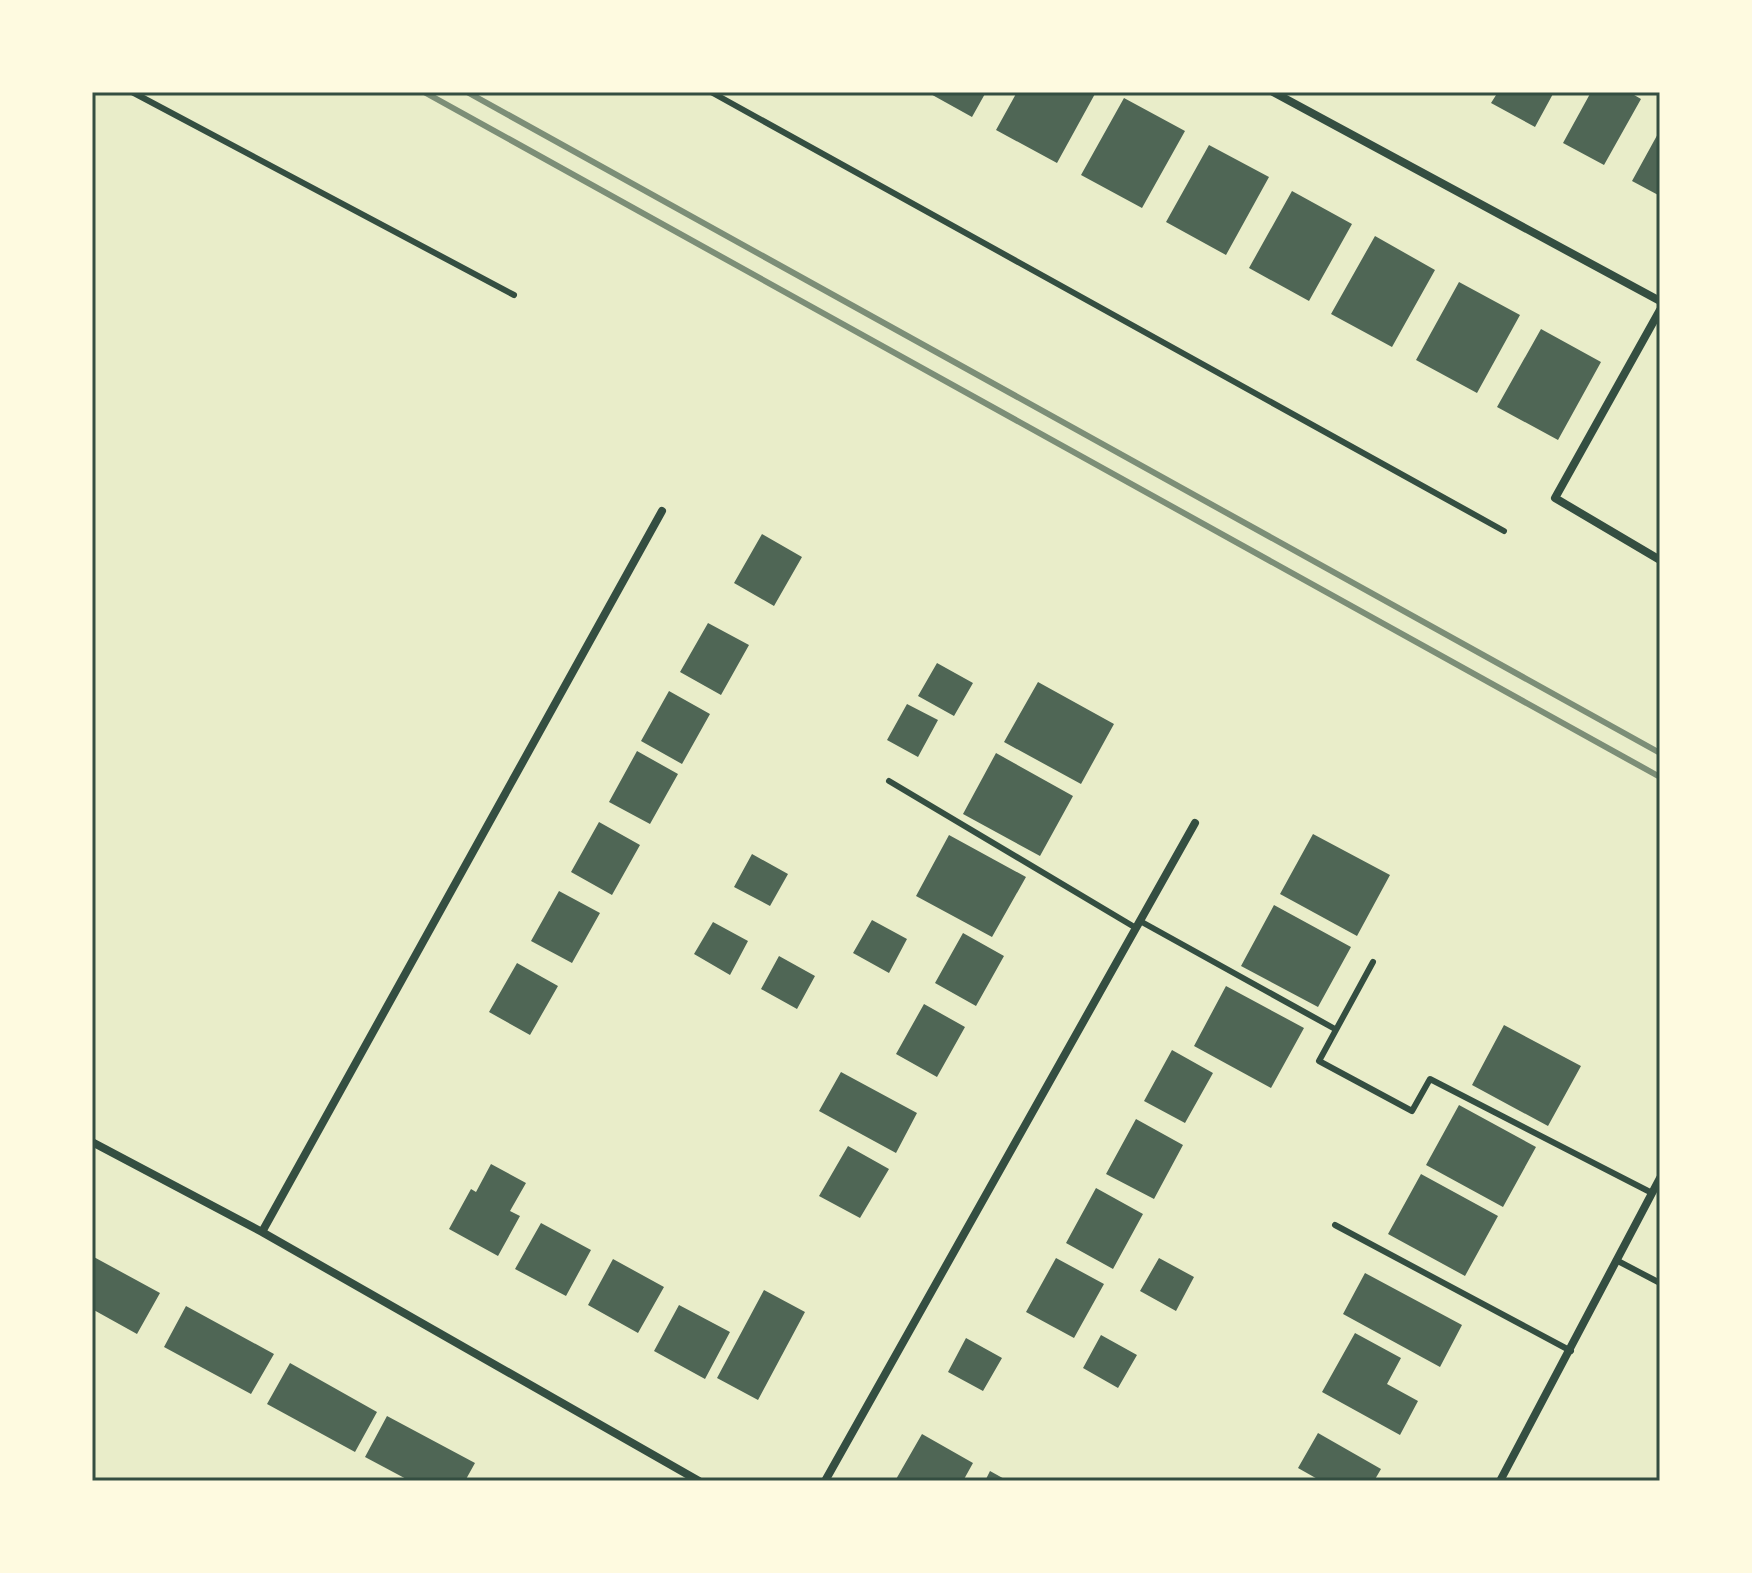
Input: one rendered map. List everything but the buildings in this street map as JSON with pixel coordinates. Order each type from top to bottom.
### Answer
[{"type":"street","points":[[1273,92],[1660,301]]},
{"type":"street","points":[[1660,310],[1555,498],[1660,560]]},
{"type":"street","points":[[262,1232],[662,511]]},
{"type":"street","points":[[825,1481],[1195,823]]},
{"type":"street","points":[[92,1142],[262,1232],[699,1481]]},
{"type":"street","points":[[1500,1481],[1660,1178]]},
{"type":"lane","points":[[132,92],[514,295]]},
{"type":"lane","points":[[711,92],[1504,531]]},
{"type":"lane","points":[[889,781],[1138,924],[1335,1029]]},
{"type":"lane","points":[[1373,962],[1319,1061],[1412,1111],[1430,1079],[1652,1193]]},
{"type":"lane","points":[[1335,1225],[1571,1351]]},
{"type":"lane","points":[[1616,1260],[1660,1283]]},
{"type":"railway","points":[[424,92],[1660,777]]},
{"type":"railway","points":[[467,92],[1660,753]]}]
